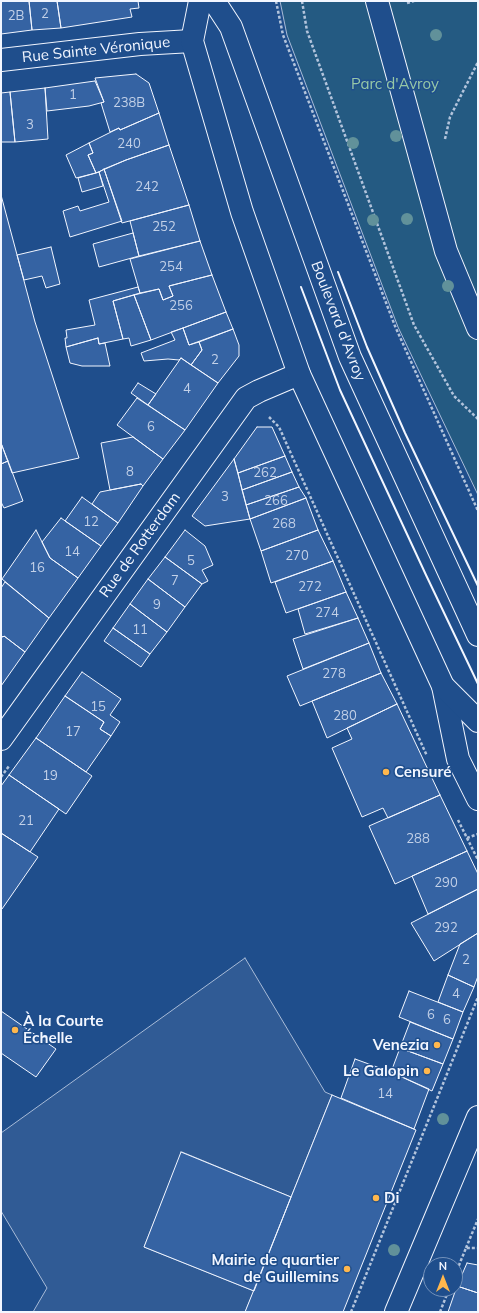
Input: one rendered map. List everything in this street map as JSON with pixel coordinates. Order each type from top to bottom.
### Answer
[{"type":"main road","points":[[200,1],[192,41],[242,212],[299,374],[443,686],[458,759],[478,799]]},
{"type":"main road","name":"Boulevard d'Avroy","points":[[214,1],[231,27],[350,357],[478,635]]},
{"type":"main road","points":[[377,1],[446,251],[478,328]]},
{"type":"main road","name":"Rue Sainte Véronique","points":[[1,60],[140,44],[192,41]]},
{"type":"main road","name":"Rue de Rotterdam","points":[[1,739],[246,398],[299,374]]},
{"type":"main road","points":[[443,686],[478,721]]},
{"type":"main road","points":[[396,1312],[476,1132]]},
{"type":"path","points":[[276,1],[283,35],[395,326],[478,511]]},
{"type":"path","points":[[302,1],[308,31],[414,325],[454,396],[478,419]]},
{"type":"path","points":[[445,140],[450,117],[478,62]]},
{"type":"path","points":[[262,419],[270,417],[279,427],[427,757]]},
{"type":"path","points":[[1,777],[10,764]]},
{"type":"path","points":[[457,818],[478,860]]},
{"type":"path","points":[[467,838],[478,834]]},
{"type":"path","points":[[351,1312],[478,997]]},
{"type":"path","points":[[462,1257],[478,1219]]},
{"type":"path","points":[[466,1248],[478,1248]]},
{"type":"path","points":[[440,1312],[446,1297]]},
{"type":"green space","name":"Parc d'Avroy","points":[[280,1],[478,1],[478,495],[398,327],[287,35]]},
{"type":"shaded area","points":[[245,958],[325,1092],[332,1095],[291,1197],[182,1152],[144,1247],[254,1291],[245,1312],[33,1312],[47,1288],[1,1211],[1,1133]]},
{"type":"building","points":[[1,1],[29,1],[32,30],[1,34]]},
{"type":"building","points":[[29,1],[57,1],[61,28],[32,30]]},
{"type":"building","points":[[57,1],[138,1],[139,8],[130,9],[132,17],[61,28]]},
{"type":"building","points":[[136,74],[149,83],[159,113],[120,130],[119,128],[110,132],[101,103],[104,102],[95,78]]},
{"type":"building","points":[[95,81],[104,102],[89,106],[47,111],[45,88]]},
{"type":"building","points":[[45,88],[48,139],[15,142],[10,92]]},
{"type":"building","points":[[10,92],[15,142],[1,142],[1,93]]},
{"type":"building","points":[[159,113],[169,145],[126,160],[96,173],[88,155],[93,153],[89,143],[119,128],[120,130]]},
{"type":"building","points":[[89,143],[93,153],[88,155],[96,173],[76,178],[66,155]]},
{"type":"building","points":[[169,145],[189,205],[122,223],[104,169]]},
{"type":"building","points":[[104,169],[122,221],[70,237],[63,211],[78,206],[80,211],[109,202],[99,172]]},
{"type":"building","points":[[99,172],[103,186],[82,192],[78,178]]},
{"type":"building","points":[[1,195],[35,322],[79,458],[12,473],[1,443]]},
{"type":"building","points":[[189,205],[200,241],[139,256],[130,221]]},
{"type":"building","points":[[133,233],[139,256],[99,267],[93,244]]},
{"type":"building","points":[[200,241],[212,275],[169,286],[173,296],[163,300],[159,289],[140,293],[130,259]]},
{"type":"building","points":[[51,247],[60,284],[46,288],[42,276],[24,280],[17,255]]},
{"type":"building","points":[[212,275],[226,312],[151,340],[134,295],[159,289],[163,300],[173,296],[169,286]]},
{"type":"building","points":[[138,287],[140,293],[113,301],[123,339],[99,344],[98,338],[66,347],[66,330],[95,325],[89,300]]},
{"type":"building","points":[[134,295],[151,340],[131,346],[129,338],[123,339],[113,301]]},
{"type":"building","points":[[226,312],[233,329],[189,345],[183,328]]},
{"type":"building","points":[[183,328],[189,345],[199,342],[202,350],[191,365],[181,358],[179,360],[168,359],[144,361],[141,353],[175,340],[171,332]]},
{"type":"building","points":[[233,329],[239,345],[239,356],[218,383],[191,365],[202,350],[199,342]]},
{"type":"building","points":[[98,338],[99,344],[105,343],[110,366],[82,366],[70,363],[66,347]]},
{"type":"building","points":[[181,358],[218,383],[185,430],[148,405]]},
{"type":"building","points":[[138,383],[156,394],[148,405],[131,393]]},
{"type":"building","points":[[137,398],[185,430],[163,459],[117,425]]},
{"type":"building","points":[[257,427],[272,427],[285,456],[238,473],[234,459]]},
{"type":"building","points":[[133,437],[163,459],[143,486],[141,484],[110,490],[101,443]]},
{"type":"building","points":[[1,443],[8,461],[1,464]]},
{"type":"building","points":[[285,456],[292,472],[242,490],[238,473]]},
{"type":"building","points":[[234,459],[250,519],[205,526],[192,516]]},
{"type":"building","points":[[8,461],[23,501],[4,508],[1,502],[1,464]]},
{"type":"building","points":[[292,472],[299,487],[246,505],[242,490]]},
{"type":"building","points":[[141,484],[143,486],[118,523],[92,504],[100,492]]},
{"type":"building","points":[[299,487],[306,498],[250,519],[246,505]]},
{"type":"building","points":[[82,497],[118,523],[101,546],[65,521]]},
{"type":"building","points":[[306,498],[318,530],[261,551],[250,519]]},
{"type":"building","points":[[61,518],[101,546],[78,578],[50,558],[42,542]]},
{"type":"building","points":[[36,530],[50,558],[78,578],[49,618],[2,579]]},
{"type":"building","points":[[185,530],[205,546],[213,565],[202,570],[208,581],[202,584],[165,557]]},
{"type":"building","points":[[318,530],[333,561],[271,583],[261,551]]},
{"type":"building","points":[[165,557],[202,584],[185,607],[148,579]]},
{"type":"building","points":[[333,561],[346,592],[286,613],[275,582]]},
{"type":"building","points":[[148,579],[185,607],[167,632],[130,604]]},
{"type":"building","points":[[5,582],[49,618],[25,652],[4,636],[1,636],[1,588]]},
{"type":"building","points":[[346,592],[358,618],[305,634],[298,609]]},
{"type":"building","points":[[130,604],[167,632],[150,654],[113,628]]},
{"type":"building","points":[[358,618],[369,643],[303,669],[293,639]]},
{"type":"building","points":[[113,628],[150,654],[141,667],[104,641]]},
{"type":"building","points":[[1,636],[4,636],[25,652],[1,686]]},
{"type":"building","points":[[369,643],[381,673],[300,706],[287,676]]},
{"type":"building","points":[[82,672],[121,699],[110,715],[120,722],[111,736],[100,729],[104,722],[65,696]]},
{"type":"building","points":[[381,673],[397,704],[327,738],[312,701]]},
{"type":"building","points":[[65,696],[104,722],[100,729],[111,736],[86,772],[36,738]]},
{"type":"building","name":"Censuré","points":[[397,704],[440,795],[388,818],[383,808],[362,817],[332,748],[352,739],[347,728]]},
{"type":"building","points":[[36,738],[92,776],[66,814],[9,775]]},
{"type":"building","points":[[9,775],[59,809],[30,852],[1,833],[1,786]]},
{"type":"building","points":[[440,795],[467,851],[395,884],[369,826]]},
{"type":"building","points":[[1,833],[38,857],[2,909],[1,908]]},
{"type":"building","points":[[467,851],[478,874],[478,889],[428,914],[412,876]]},
{"type":"building","points":[[478,889],[478,933],[434,961],[411,923]]},
{"type":"building","points":[[478,933],[478,976],[474,987],[448,975],[460,944]]},
{"type":"building","points":[[448,975],[474,987],[463,1012],[438,1002]]},
{"type":"building","points":[[409,991],[463,1012],[453,1039],[399,1017]]},
{"type":"building","name":"À la Courte Échelle","points":[[1,1011],[56,1049],[36,1077],[1,1053]]},
{"type":"building","points":[[410,1022],[453,1039],[443,1064],[400,1048]]},
{"type":"building","points":[[400,1048],[443,1064],[432,1091],[391,1072]]},
{"type":"building","points":[[355,1059],[391,1072],[429,1089],[414,1129],[341,1098]]},
{"type":"building","points":[[332,1095],[416,1130],[343,1312],[245,1312]]},
{"type":"building","points":[[181,1152],[291,1197],[254,1291],[144,1247]]},
{"type":"building","points":[[467,1263],[478,1265],[478,1293],[463,1288],[463,1272]]},
{"type":"building","points":[[463,1288],[478,1293],[478,1312],[448,1312],[453,1297],[463,1297]]},
{"type":"wall","points":[[338,272],[367,347],[405,433],[478,586]]},
{"type":"wall","points":[[301,287],[340,390],[478,684]]},
{"type":"place","name":"Censuré","points":[[386,772]]},
{"type":"place","name":"À la Courte Échelle","points":[[15,1030]]},
{"type":"place","name":"Venezia","points":[[437,1045]]},
{"type":"place","name":"Le Galopin","points":[[427,1071]]},
{"type":"place","name":"Di","points":[[376,1198]]},
{"type":"place","name":"Mairie de quartier de Guillemins","points":[[347,1269]]}]
